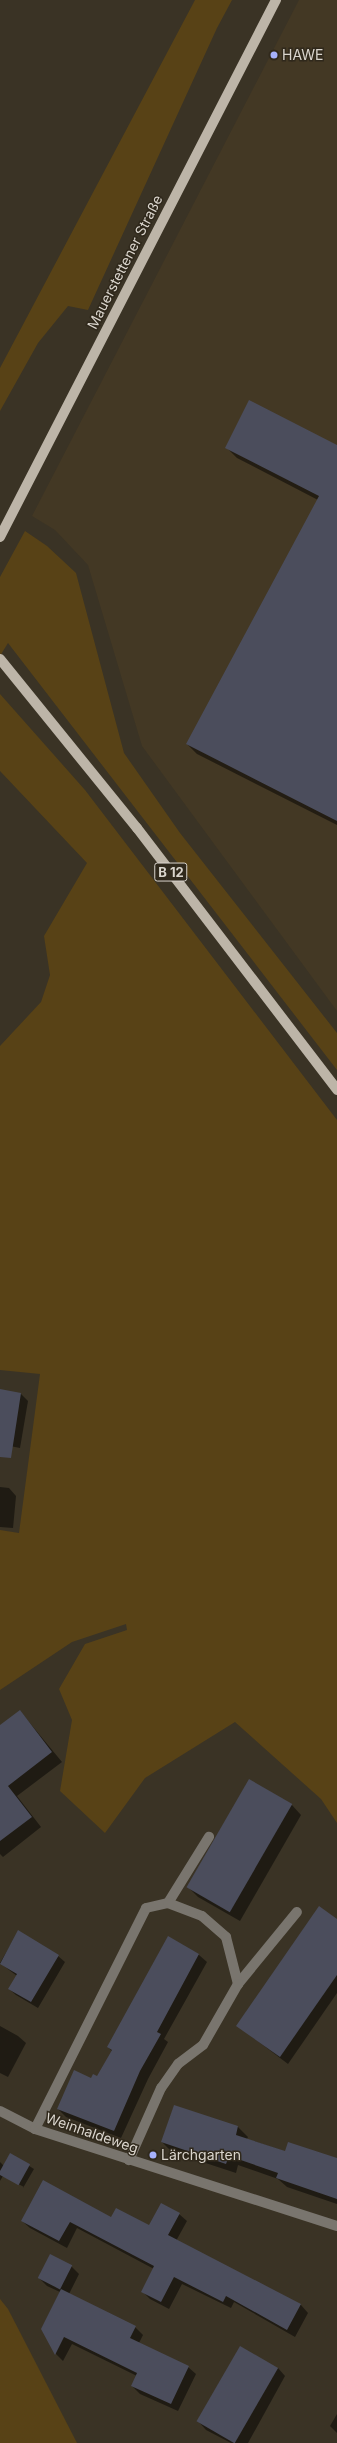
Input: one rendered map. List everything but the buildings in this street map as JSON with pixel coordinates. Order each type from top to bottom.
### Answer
[{"type":"main road","name":"Mauerstettener Straße","points":[[0,537],[276,0]]},
{"type":"main road","name":"B 12","points":[[0,659],[137,828],[337,1090]]},
{"type":"street","points":[[168,1903],[209,1837]]},
{"type":"street","points":[[35,2129],[146,1908],[168,1903],[202,1916],[226,1937],[238,1984]]},
{"type":"street","points":[[129,2160],[161,2088],[178,2064],[203,2045],[238,1984],[297,1912]]},
{"type":"street","name":"Weinhaldeweg","points":[[0,2111],[35,2129],[337,2226]]},
{"type":"shaded area","points":[[195,0],[232,0],[217,28],[88,310],[68,306],[38,343],[0,411],[0,368]]},
{"type":"shaded area","points":[[299,0],[337,0],[337,1011],[142,746],[88,565],[55,530],[32,516]]},
{"type":"shaded area","points":[[25,531],[47,546],[76,573],[124,753],[180,833],[337,1033],[337,1070],[8,643],[0,656],[0,577]]},
{"type":"shaded area","points":[[0,694],[85,790],[337,1120],[337,1823],[321,1799],[235,1722],[145,1778],[105,1833],[60,1791],[72,1720],[59,1689],[85,1644],[127,1630],[126,1624],[72,1642],[0,1690],[0,1530],[19,1533],[40,1374],[0,1370],[0,1046],[41,1002],[50,975],[44,936],[87,863],[0,771]]},
{"type":"shaded area","points":[[0,2299],[8,2309],[77,2443],[0,2443]]},
{"type":"place","name":"HAWE","points":[[274,55]]},
{"type":"place","name":"Lärchgarten","points":[[153,2155]]}]
